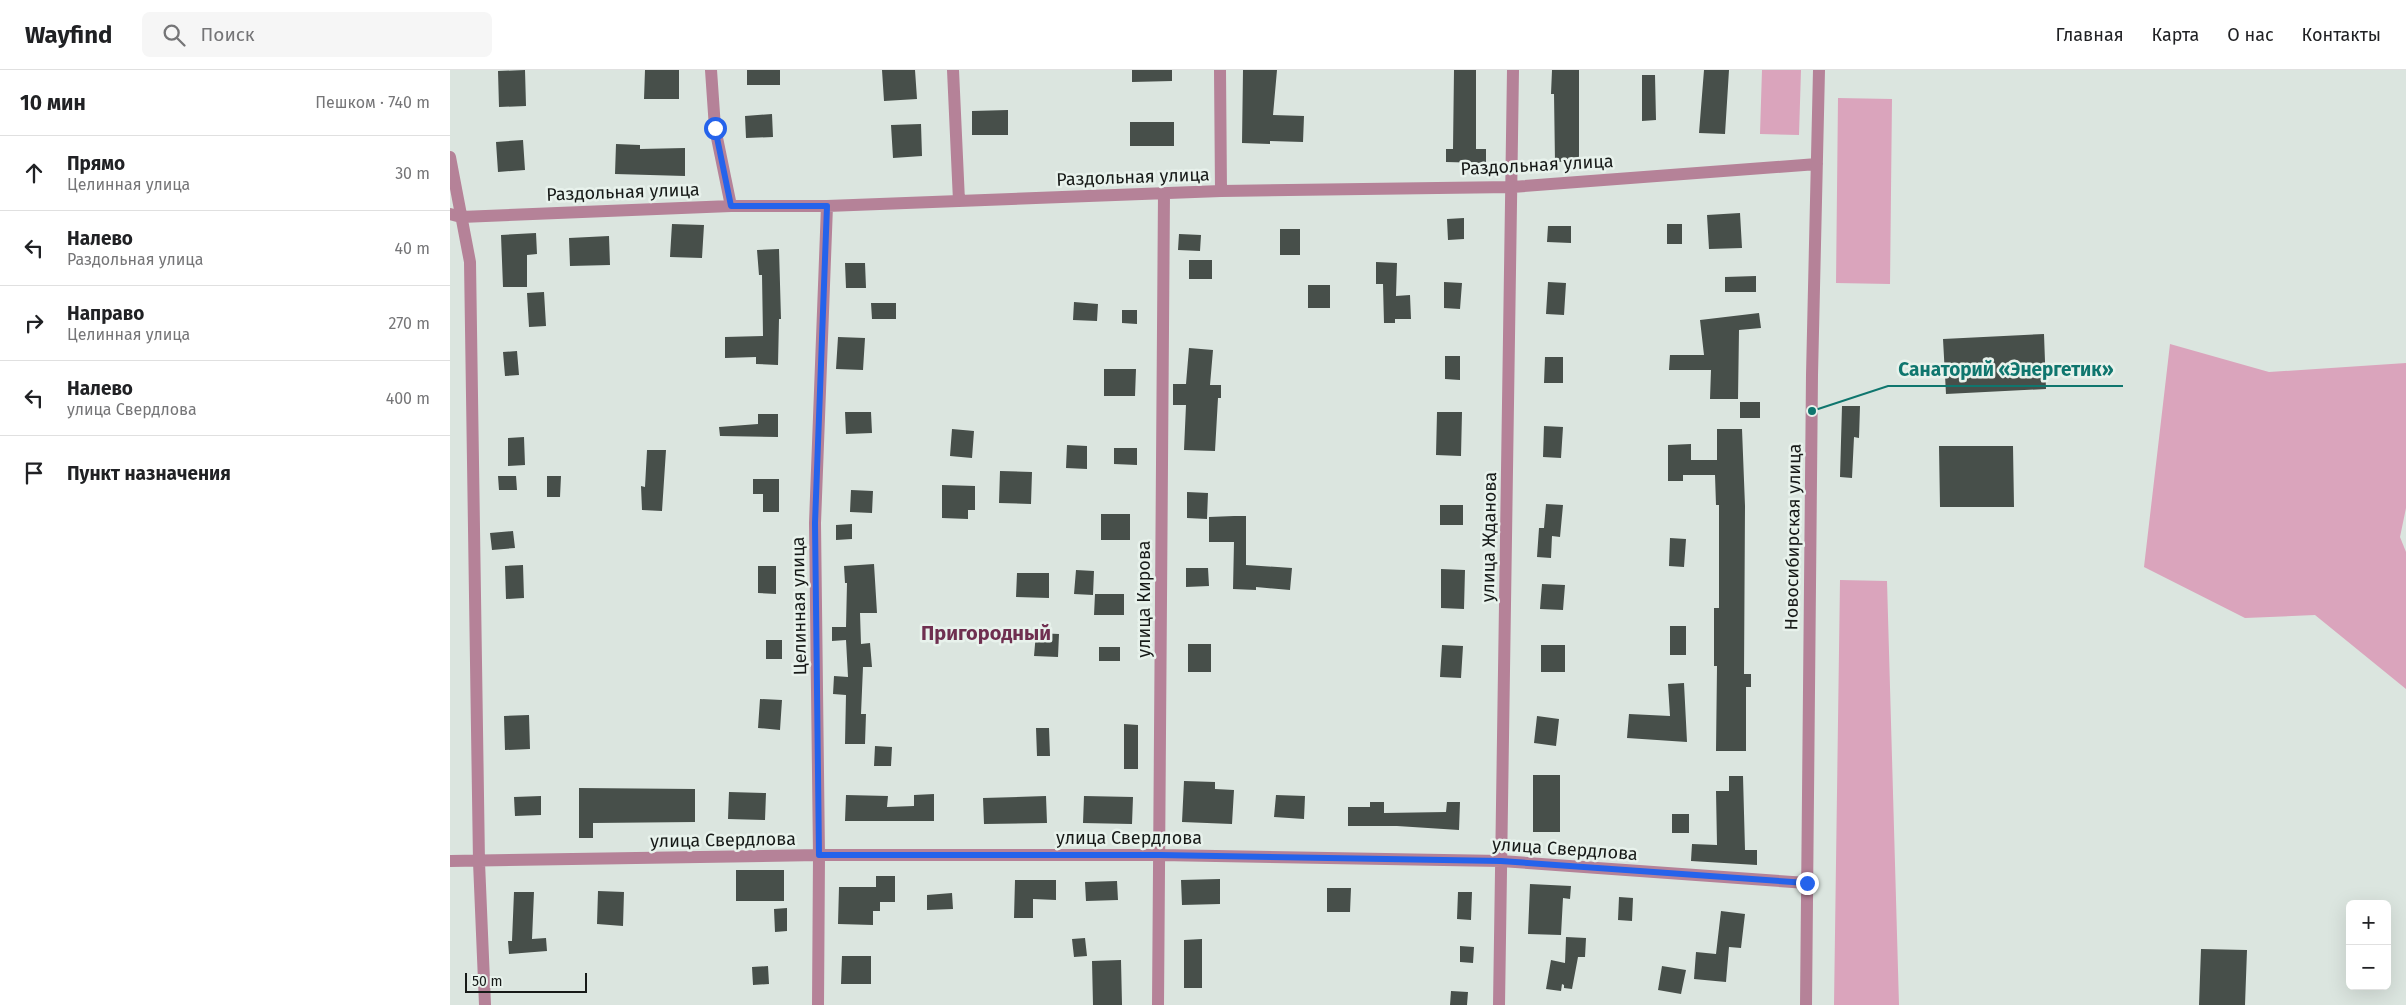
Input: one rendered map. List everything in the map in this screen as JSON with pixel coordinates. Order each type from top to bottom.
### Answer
[{"type":"street","points":[[711,70],[715,128],[731,206]]},
{"type":"street","points":[[953,70],[959,201]]},
{"type":"street","points":[[1220,70],[1221,191]]},
{"type":"street","name":"улица Жданова","points":[[1499,1005],[1513,70]]},
{"type":"street","name":"Новосибирская улица","points":[[1806,1005],[1819,70]]},
{"type":"street","points":[[450,157],[455,215],[470,262],[479,862],[485,1005]]},
{"type":"street","name":"Раздольная улица","points":[[455,215],[731,206],[827,206],[1221,191],[1512,187],[1817,164]]},
{"type":"street","name":"улица Кирова","points":[[1158,1005],[1164,193]]},
{"type":"street","name":"Целинная улица","points":[[818,1005],[819,855],[815,523],[827,206]]},
{"type":"street","name":"улица Свердлова","points":[[450,861],[819,855],[1160,855],[1501,861],[1807,883]]},
{"type":"shaded area","points":[[1762,70],[1801,70],[1799,135],[1760,134]]},
{"type":"shaded area","points":[[1838,98],[1892,99],[1890,284],[1836,283]]},
{"type":"shaded area","points":[[2170,344],[2269,372],[2406,363],[2406,508],[2400,537],[2406,552],[2406,689],[2315,615],[2245,618],[2144,567]]},
{"type":"shaded area","points":[[1840,580],[1887,581],[1899,1005],[1834,1005]]},
{"type":"building","points":[[525,70],[526,106],[499,107],[498,71]]},
{"type":"building","points":[[645,70],[679,70],[679,99],[644,99]]},
{"type":"building","points":[[747,70],[780,70],[780,85],[747,85]]},
{"type":"building","points":[[882,70],[915,70],[917,99],[884,101]]},
{"type":"building","points":[[1132,70],[1172,70],[1172,81],[1132,82]]},
{"type":"building","points":[[1243,70],[1277,70],[1273,115],[1304,116],[1303,142],[1270,141],[1270,144],[1242,143]]},
{"type":"building","points":[[1454,70],[1476,70],[1476,149],[1486,149],[1486,163],[1446,162],[1446,149],[1453,149]]},
{"type":"building","points":[[1552,70],[1579,70],[1579,161],[1555,162],[1554,94],[1551,94]]},
{"type":"building","points":[[1704,70],[1729,70],[1725,134],[1699,133]]},
{"type":"building","points":[[1642,75],[1655,75],[1656,120],[1642,121]]},
{"type":"building","points":[[1008,110],[1008,135],[972,135],[972,111]]},
{"type":"building","points":[[772,114],[773,137],[746,138],[745,116]]},
{"type":"building","points":[[1130,122],[1174,122],[1174,146],[1130,146]]},
{"type":"building","points":[[921,124],[922,156],[893,158],[891,125]]},
{"type":"building","points":[[523,140],[525,170],[498,172],[496,142]]},
{"type":"building","points":[[616,144],[640,145],[640,149],[685,148],[685,176],[615,174]]},
{"type":"building","points":[[1740,213],[1742,248],[1709,249],[1707,215]]},
{"type":"building","points":[[1464,218],[1464,239],[1448,240],[1447,219]]},
{"type":"building","points":[[672,224],[704,225],[702,258],[670,257]]},
{"type":"building","points":[[1667,224],[1682,224],[1682,244],[1667,244]]},
{"type":"building","points":[[1548,226],[1571,226],[1571,243],[1547,242]]},
{"type":"building","points":[[1280,229],[1300,229],[1300,255],[1280,255]]},
{"type":"building","points":[[536,233],[537,254],[527,255],[527,287],[503,287],[501,235]]},
{"type":"building","points":[[1179,234],[1201,235],[1200,251],[1178,250]]},
{"type":"building","points":[[609,236],[610,265],[570,266],[569,238]]},
{"type":"building","points":[[779,249],[781,319],[779,319],[778,365],[756,364],[756,357],[725,358],[725,337],[763,336],[762,275],[759,275],[757,250]]},
{"type":"building","points":[[1189,260],[1212,260],[1212,279],[1189,279]]},
{"type":"building","points":[[1376,262],[1397,263],[1396,296],[1410,295],[1411,319],[1395,319],[1395,323],[1384,323],[1383,284],[1376,284]]},
{"type":"building","points":[[845,263],[865,263],[866,288],[846,288]]},
{"type":"building","points":[[1756,276],[1756,292],[1725,292],[1725,277]]},
{"type":"building","points":[[1444,282],[1462,283],[1460,309],[1444,308]]},
{"type":"building","points":[[1548,282],[1566,283],[1564,315],[1546,314]]},
{"type":"building","points":[[1308,285],[1330,285],[1330,308],[1308,308]]},
{"type":"building","points":[[544,292],[546,326],[529,327],[527,293]]},
{"type":"building","points":[[1074,302],[1098,304],[1097,321],[1073,320]]},
{"type":"building","points":[[871,303],[896,303],[896,319],[872,319]]},
{"type":"building","points":[[1122,310],[1137,310],[1137,324],[1122,323]]},
{"type":"building","points":[[1759,313],[1761,328],[1739,330],[1738,399],[1710,399],[1711,370],[1669,370],[1670,355],[1704,355],[1700,320]]},
{"type":"building","points":[[2044,334],[2046,389],[1946,394],[1943,339]]},
{"type":"building","points":[[838,337],[865,338],[863,370],[836,369]]},
{"type":"building","points":[[1189,348],[1213,350],[1210,385],[1221,385],[1221,398],[1218,398],[1215,451],[1184,450],[1186,405],[1173,405],[1173,384],[1186,384]]},
{"type":"building","points":[[517,351],[519,375],[505,376],[503,352]]},
{"type":"building","points":[[1445,356],[1460,356],[1460,380],[1445,379]]},
{"type":"building","points":[[1545,357],[1563,357],[1563,383],[1544,383]]},
{"type":"building","points":[[1104,369],[1136,369],[1135,396],[1104,396]]},
{"type":"building","points":[[1740,402],[1760,402],[1760,418],[1740,418]]},
{"type":"building","points":[[1842,406],[1860,406],[1859,438],[1854,437],[1852,478],[1840,477]]},
{"type":"building","points":[[845,412],[871,412],[872,433],[846,434]]},
{"type":"building","points":[[1437,412],[1462,412],[1461,456],[1436,455]]},
{"type":"building","points":[[758,414],[778,414],[778,437],[720,436],[719,427],[758,424]]},
{"type":"building","points":[[1544,426],[1563,427],[1561,458],[1543,457]]},
{"type":"building","points":[[952,429],[974,431],[972,458],[950,456]]},
{"type":"building","points":[[1717,429],[1742,429],[1745,506],[1744,674],[1751,674],[1751,687],[1746,687],[1746,751],[1716,751],[1717,666],[1714,666],[1714,608],[1719,608],[1719,505],[1716,505],[1715,475],[1683,475],[1683,481],[1668,481],[1668,445],[1691,444],[1691,460],[1717,460]]},
{"type":"building","points":[[524,437],[525,465],[508,466],[508,438]]},
{"type":"building","points":[[1067,445],[1087,446],[1087,469],[1066,468]]},
{"type":"building","points":[[1939,446],[2013,446],[2014,507],[1940,507]]},
{"type":"building","points":[[1114,448],[1137,448],[1137,465],[1114,464]]},
{"type":"building","points":[[647,450],[666,450],[662,511],[642,510],[641,486],[645,487]]},
{"type":"building","points":[[1000,471],[1032,472],[1031,504],[999,503]]},
{"type":"building","points":[[498,476],[516,476],[517,490],[499,490]]},
{"type":"building","points":[[547,476],[561,476],[560,497],[547,497]]},
{"type":"building","points":[[753,479],[779,479],[779,512],[763,512],[763,494],[753,494]]},
{"type":"building","points":[[942,485],[975,486],[975,510],[968,510],[968,519],[942,518]]},
{"type":"building","points":[[851,490],[873,491],[872,513],[850,512]]},
{"type":"building","points":[[1187,492],[1208,493],[1207,519],[1187,518]]},
{"type":"building","points":[[1546,504],[1563,505],[1560,537],[1552,536],[1551,558],[1537,557],[1539,528],[1544,528]]},
{"type":"building","points":[[1440,505],[1463,505],[1463,525],[1440,525]]},
{"type":"building","points":[[1101,514],[1130,514],[1130,540],[1101,540]]},
{"type":"building","points":[[1246,516],[1246,565],[1292,568],[1290,590],[1256,587],[1256,590],[1233,589],[1234,542],[1209,542],[1209,517]]},
{"type":"building","points":[[852,524],[852,539],[836,540],[836,525]]},
{"type":"building","points":[[513,531],[515,548],[492,550],[490,533]]},
{"type":"building","points":[[1670,538],[1686,539],[1684,567],[1669,566]]},
{"type":"building","points":[[874,564],[877,613],[860,613],[861,644],[870,643],[872,667],[863,667],[861,714],[866,714],[865,744],[845,744],[846,695],[833,694],[834,676],[848,677],[846,640],[832,641],[832,627],[846,627],[847,583],[845,583],[844,566]]},
{"type":"building","points":[[523,565],[524,598],[506,599],[505,566]]},
{"type":"building","points":[[758,566],[776,566],[776,594],[758,593]]},
{"type":"building","points":[[1186,568],[1208,568],[1209,586],[1186,587]]},
{"type":"building","points":[[1441,569],[1465,570],[1464,609],[1441,608]]},
{"type":"building","points":[[1076,570],[1094,571],[1093,595],[1074,594]]},
{"type":"building","points":[[1017,573],[1049,573],[1049,598],[1016,597]]},
{"type":"building","points":[[1542,584],[1565,585],[1563,610],[1540,609]]},
{"type":"building","points":[[1095,594],[1124,594],[1124,615],[1094,615]]},
{"type":"building","points":[[1670,626],[1686,626],[1686,655],[1670,655]]},
{"type":"building","points":[[1036,633],[1059,634],[1058,657],[1034,656]]},
{"type":"building","points":[[766,640],[782,640],[782,659],[766,659]]},
{"type":"building","points":[[1188,644],[1211,644],[1211,672],[1188,672]]},
{"type":"building","points":[[1442,645],[1463,646],[1461,678],[1440,677]]},
{"type":"building","points":[[1541,645],[1565,645],[1565,672],[1541,672]]},
{"type":"building","points":[[1099,647],[1120,647],[1120,661],[1099,661]]},
{"type":"building","points":[[1684,683],[1687,742],[1627,738],[1629,714],[1670,716],[1668,684]]},
{"type":"building","points":[[760,699],[782,700],[780,730],[758,728]]},
{"type":"building","points":[[529,715],[530,749],[505,750],[504,716]]},
{"type":"building","points":[[1537,716],[1559,719],[1556,746],[1534,743]]},
{"type":"building","points":[[1124,724],[1138,725],[1138,769],[1124,769]]},
{"type":"building","points":[[1036,728],[1049,728],[1050,756],[1037,756]]},
{"type":"building","points":[[875,746],[892,747],[891,766],[874,766]]},
{"type":"building","points":[[1533,775],[1560,775],[1560,832],[1533,832]]},
{"type":"building","points":[[1729,776],[1743,776],[1745,850],[1757,850],[1757,865],[1691,861],[1692,844],[1717,845],[1716,791],[1729,791]]},
{"type":"building","points":[[1184,781],[1215,782],[1215,789],[1234,790],[1232,824],[1182,822]]},
{"type":"building","points":[[579,788],[695,789],[695,822],[593,823],[593,838],[579,838]]},
{"type":"building","points":[[729,792],[766,793],[765,820],[728,819]]},
{"type":"building","points":[[934,794],[934,821],[845,821],[846,795],[888,796],[887,807],[914,806],[914,795]]},
{"type":"building","points":[[1276,795],[1305,796],[1304,819],[1274,817]]},
{"type":"building","points":[[541,796],[541,815],[515,816],[514,797]]},
{"type":"building","points":[[1046,796],[1047,823],[984,824],[983,798]]},
{"type":"building","points":[[1084,796],[1133,797],[1132,824],[1083,823]]},
{"type":"building","points":[[1370,802],[1384,802],[1384,813],[1446,812],[1447,802],[1460,802],[1459,830],[1397,826],[1348,826],[1348,807],[1370,807]]},
{"type":"building","points":[[1672,814],[1689,814],[1689,833],[1672,833]]},
{"type":"building","points":[[736,870],[784,870],[784,901],[736,901]]},
{"type":"building","points":[[876,876],[895,876],[895,902],[880,902],[880,911],[873,911],[873,925],[838,924],[839,887],[876,887]]},
{"type":"building","points":[[1220,879],[1220,904],[1182,905],[1181,880]]},
{"type":"building","points":[[1015,880],[1056,880],[1056,900],[1033,899],[1033,918],[1014,918]]},
{"type":"building","points":[[1117,881],[1118,900],[1086,901],[1085,882]]},
{"type":"building","points":[[1530,884],[1571,886],[1570,899],[1563,898],[1561,935],[1528,934]]},
{"type":"building","points":[[1327,888],[1351,888],[1350,912],[1327,912]]},
{"type":"building","points":[[598,891],[624,892],[623,926],[597,924]]},
{"type":"building","points":[[514,892],[534,892],[532,939],[546,938],[547,951],[509,954],[508,941],[512,941]]},
{"type":"building","points":[[1458,892],[1472,892],[1471,920],[1457,919]]},
{"type":"building","points":[[952,893],[953,909],[927,910],[927,895]]},
{"type":"building","points":[[1619,897],[1633,898],[1632,921],[1618,920]]},
{"type":"building","points":[[787,908],[787,931],[775,932],[774,909]]},
{"type":"building","points":[[1721,911],[1745,914],[1741,948],[1729,947],[1726,982],[1694,979],[1696,952],[1716,954]]},
{"type":"building","points":[[1566,937],[1586,938],[1585,957],[1578,957],[1572,989],[1564,988],[1562,984],[1561,991],[1546,989],[1551,960],[1565,963]]},
{"type":"building","points":[[1085,938],[1087,956],[1074,957],[1072,939]]},
{"type":"building","points":[[1202,939],[1202,988],[1184,988],[1184,940]]},
{"type":"building","points":[[1460,946],[1474,947],[1473,963],[1460,962]]},
{"type":"building","points":[[2201,949],[2247,950],[2245,1005],[2199,1005]]},
{"type":"building","points":[[842,956],[871,956],[871,984],[841,984]]},
{"type":"building","points":[[1121,960],[1122,1005],[1093,1005],[1092,961]]},
{"type":"building","points":[[768,966],[769,984],[753,985],[752,967]]},
{"type":"building","points":[[1662,966],[1686,970],[1681,994],[1658,990]]},
{"type":"building","points":[[1451,991],[1468,992],[1467,1005],[1450,1005]]},
{"type":"place","name":"Санаторий «Энергетик»","points":[[1812,411]]},
{"type":"district","name":"Пригородный","points":[[986,633]]},
{"type":"route","points":[[715,128],[731,206],[827,206],[815,523],[819,855],[1160,855],[1501,861],[1807,883]]}]
